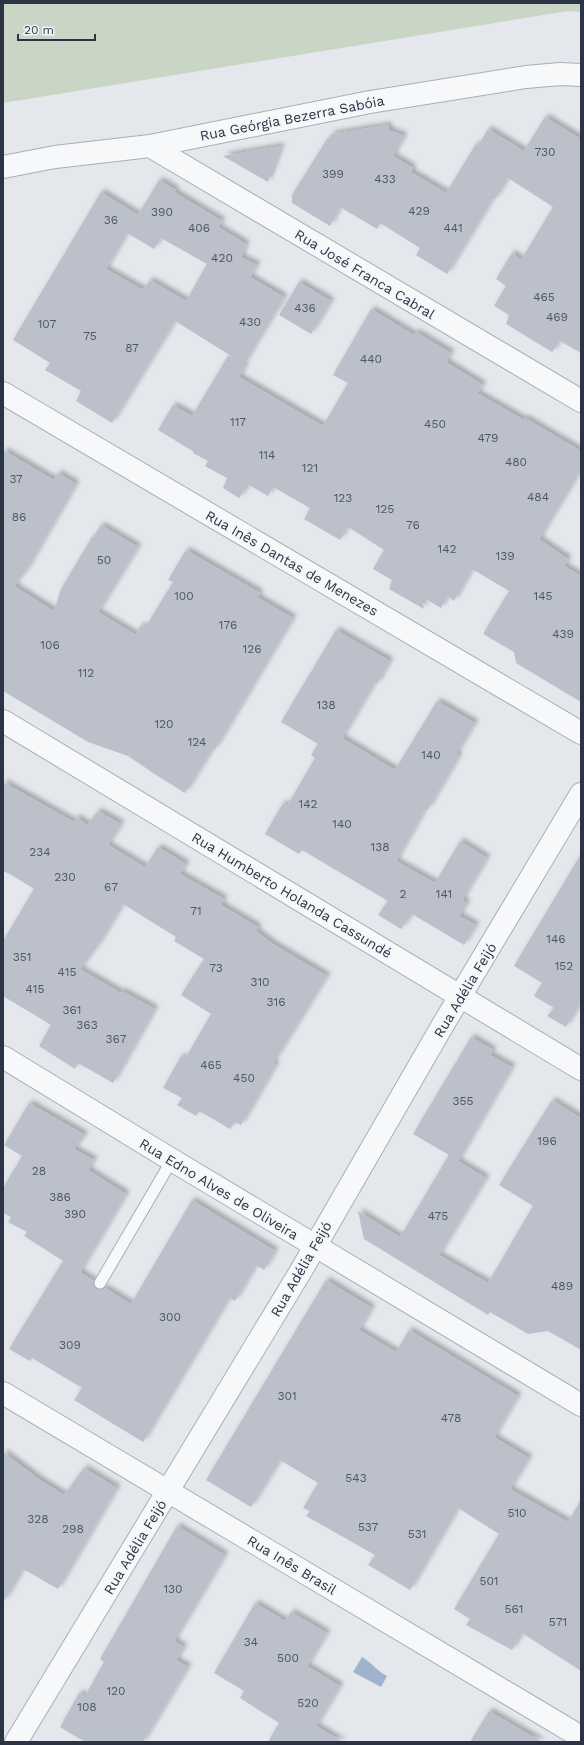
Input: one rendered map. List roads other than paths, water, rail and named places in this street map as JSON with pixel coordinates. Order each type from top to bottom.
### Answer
[{"type":"street","name":"Rua Geórgia Bezerra Sabóia","points":[[3,167],[54,157],[150,146],[377,101],[541,75],[581,75]]},
{"type":"street","name":"Rua José Franca Cabral","points":[[150,146],[581,401]]},
{"type":"street","name":"Rua Inês Dantas de Menezes","points":[[3,392],[581,733]]},
{"type":"street","name":"Rua Humberto Holanda Cassundé","points":[[3,721],[581,1069]]},
{"type":"street","name":"Rua Adélia Feijó","points":[[15,1739],[169,1492],[316,1246],[581,794]]},
{"type":"street","name":"Rua Edno Alves de Oliveira","points":[[3,1057],[581,1405]]},
{"type":"street","name":"Rua Inês Brasil","points":[[3,1393],[581,1737]]},
{"type":"lane","points":[[100,1283],[172,1160]]},
{"type":"water","points":[[362,1657],[387,1676],[381,1687],[353,1672]]}]
